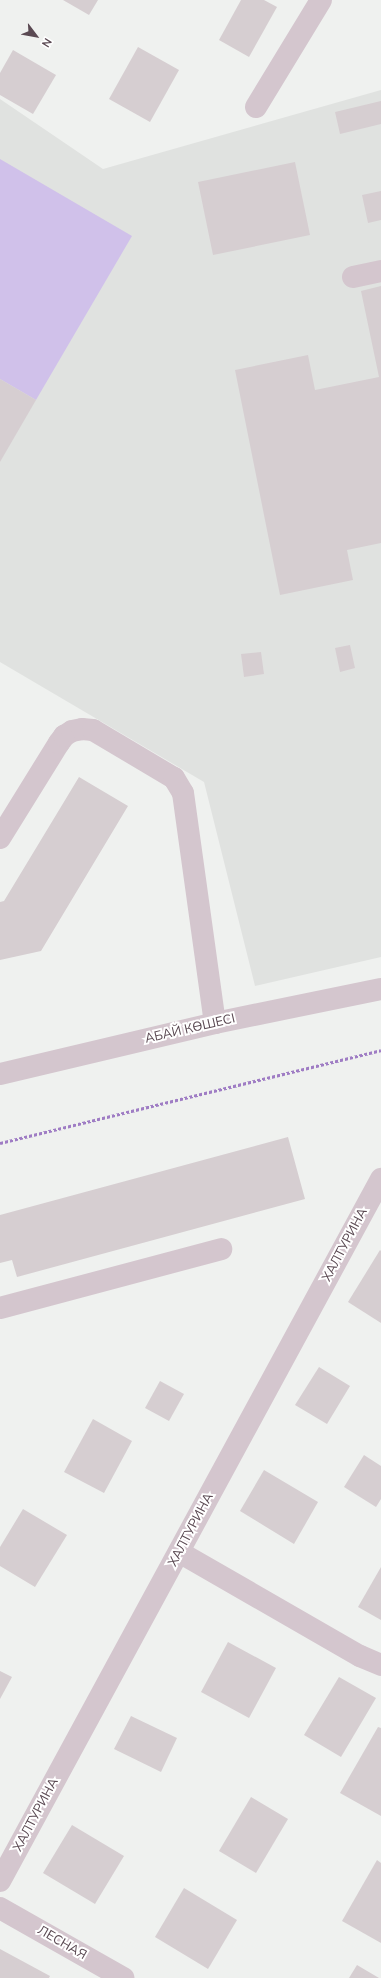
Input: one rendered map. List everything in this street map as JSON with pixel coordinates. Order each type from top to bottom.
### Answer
[{"type":"street","points":[[256,107],[321,0]]},
{"type":"street","points":[[353,277],[381,272]]},
{"type":"street","points":[[2,829],[59,743],[64,736],[72,731],[82,729],[92,730],[174,778],[183,793],[216,1023]]},
{"type":"street","name":"АБАЙ КӨШЕСІ","points":[[0,1074],[216,1023],[381,989]]},
{"type":"street","name":"ХАЛТУРИНА","points":[[0,1881],[381,1179]]},
{"type":"street","points":[[0,1308],[221,1249]]},
{"type":"street","points":[[179,1552],[360,1656],[381,1665]]},
{"type":"street","name":"ЛЕСНАЯ","points":[[0,1908],[123,1978]]},
{"type":"path","points":[[0,1143],[381,1050]]},
{"type":"shaded area","points":[[381,90],[381,957],[255,986],[204,782],[0,662],[0,99],[103,169]]},
{"type":"shaded area","points":[[0,159],[132,236],[36,400],[0,379]]},
{"type":"building","points":[[63,0],[98,0],[89,15]]},
{"type":"building","points":[[241,0],[264,0],[277,7],[249,57],[219,40]]},
{"type":"building","points":[[138,47],[179,70],[150,122],[109,99]]},
{"type":"building","points":[[13,50],[56,75],[33,114],[0,95],[0,73]]},
{"type":"building","points":[[381,101],[381,124],[340,134],[335,112]]},
{"type":"building","points":[[295,162],[310,235],[213,255],[198,182]]},
{"type":"building","points":[[381,191],[381,220],[368,223],[362,195]]},
{"type":"building","points":[[381,286],[381,543],[347,550],[353,580],[280,595],[235,370],[308,355],[315,390],[379,377],[361,291]]},
{"type":"building","points":[[0,379],[36,400],[0,462]]},
{"type":"building","points":[[350,645],[355,668],[340,672],[335,648]]},
{"type":"building","points":[[261,652],[264,674],[244,677],[241,654]]},
{"type":"building","points":[[79,777],[128,806],[41,951],[0,960],[0,902],[4,901]]},
{"type":"building","points":[[288,1137],[305,1199],[17,1277],[12,1260],[0,1263],[0,1215]]},
{"type":"building","points":[[380,1250],[381,1251],[381,1323],[348,1302]]},
{"type":"building","points":[[319,1367],[350,1386],[327,1424],[295,1405]]},
{"type":"building","points":[[160,1381],[184,1394],[169,1421],[145,1408]]},
{"type":"building","points":[[93,1419],[132,1441],[104,1493],[64,1472]]},
{"type":"building","points":[[364,1455],[381,1466],[381,1499],[376,1507],[344,1487]]},
{"type":"building","points":[[264,1470],[318,1502],[294,1544],[240,1511]]},
{"type":"building","points":[[23,1509],[67,1535],[35,1587],[0,1566],[0,1547]]},
{"type":"building","points":[[381,1567],[381,1620],[358,1607]]},
{"type":"building","points":[[228,1642],[276,1668],[249,1718],[201,1692]]},
{"type":"building","points":[[0,1671],[12,1677],[0,1699]]},
{"type":"building","points":[[339,1677],[376,1698],[341,1757],[304,1735]]},
{"type":"building","points":[[131,1716],[177,1738],[161,1772],[114,1749]]},
{"type":"building","points":[[378,1727],[381,1728],[381,1816],[340,1793]]},
{"type":"building","points":[[251,1797],[288,1819],[256,1873],[219,1851]]},
{"type":"building","points":[[72,1825],[124,1856],[95,1904],[43,1873]]},
{"type":"building","points":[[377,1860],[381,1863],[381,1943],[342,1921]]},
{"type":"building","points":[[184,1888],[237,1920],[208,1969],[155,1937]]},
{"type":"building","points":[[0,1949],[50,1976],[49,1978],[0,1978]]},
{"type":"building","points":[[357,1965],[379,1978],[349,1978]]}]
